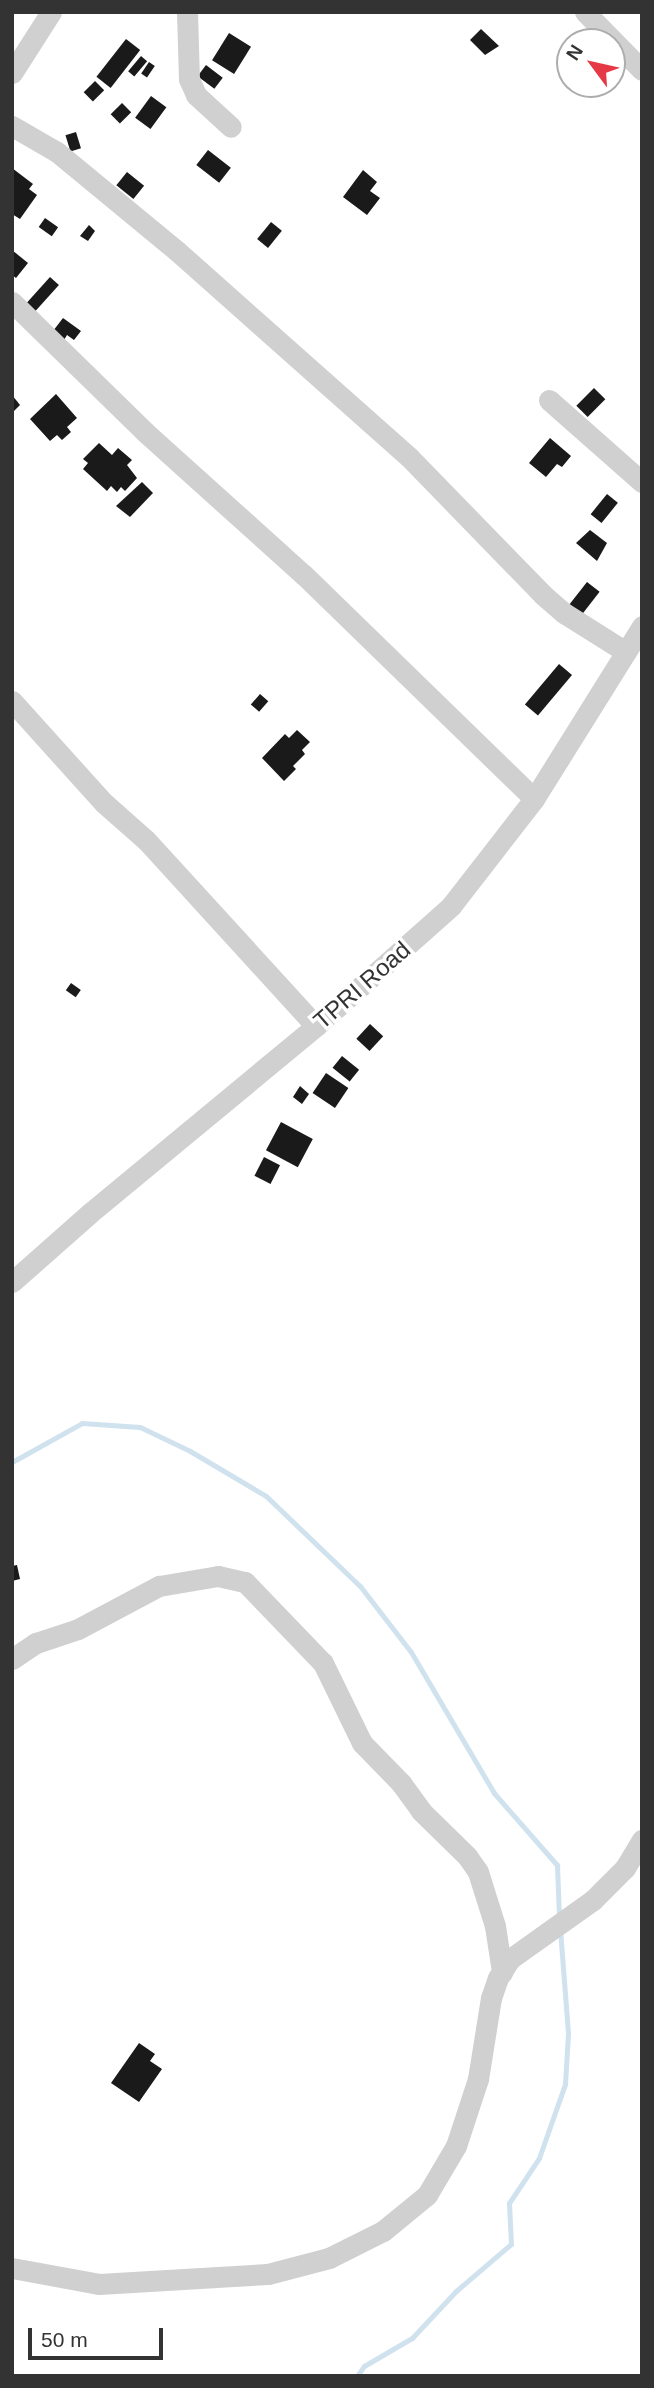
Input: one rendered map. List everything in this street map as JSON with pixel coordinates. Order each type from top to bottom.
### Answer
[{"type":"street","points":[[12,74],[51,12]]},
{"type":"street","points":[[187,12],[189,79],[196,95],[231,127]]},
{"type":"street","points":[[585,12],[642,71]]},
{"type":"street","points":[[12,126],[57,152],[157,234],[409,457],[542,594],[564,613],[625,652]]},
{"type":"street","points":[[12,302],[145,432],[304,575],[534,799]]},
{"type":"street","points":[[550,400],[642,482]]},
{"type":"street","name":"TPRI Road","points":[[12,1282],[90,1213],[316,1026],[451,906],[534,799],[642,626]]},
{"type":"street","points":[[12,701],[104,803],[146,840],[316,1026]]},
{"type":"street","points":[[12,1659],[36,1643],[78,1629],[159,1586],[218,1576],[245,1582],[284,1619],[323,1663],[362,1743],[478,1872],[495,1926],[502,1972]]},
{"type":"street","points":[[12,2268],[99,2284],[268,2274],[329,2258],[383,2231],[427,2195],[456,2146],[478,2079],[491,1998],[510,1959],[593,1900],[625,1868],[642,1840]]},
{"type":"building","points":[[481,29],[499,46],[485,55],[470,40]]},
{"type":"building","points":[[229,33],[251,47],[234,74],[212,60]]},
{"type":"building","points":[[126,39],[140,50],[111,88],[96,77]]},
{"type":"building","points":[[141,56],[147,61],[134,76],[128,71]]},
{"type":"building","points":[[149,62],[155,66],[147,78],[141,74]]},
{"type":"building","points":[[206,65],[223,78],[214,89],[198,76]]},
{"type":"building","points":[[95,81],[104,90],[93,102],[84,92]]},
{"type":"building","points":[[151,96],[166,107],[151,129],[135,118]]},
{"type":"building","points":[[122,103],[131,112],[120,124],[111,114]]},
{"type":"building","points":[[76,132],[81,148],[70,151],[65,135]]},
{"type":"building","points":[[208,150],[231,168],[219,183],[196,165]]},
{"type":"building","points":[[12,168],[33,184],[29,189],[37,195],[20,219],[12,214]]},
{"type":"building","points":[[363,170],[377,182],[370,191],[380,198],[367,215],[343,197]]},
{"type":"building","points":[[127,172],[144,186],[133,199],[116,185]]},
{"type":"building","points":[[45,218],[58,227],[52,236],[39,227]]},
{"type":"building","points":[[271,222],[282,231],[268,248],[257,239]]},
{"type":"building","points":[[89,225],[95,231],[88,241],[80,236]]},
{"type":"building","points":[[12,250],[28,263],[16,278],[12,275]]},
{"type":"building","points":[[50,277],[59,285],[34,313],[25,304]]},
{"type":"building","points":[[63,318],[81,331],[74,340],[67,335],[64,340],[53,331]]},
{"type":"building","points":[[594,388],[605,399],[588,417],[576,406]]},
{"type":"building","points":[[56,394],[77,418],[67,427],[71,432],[62,440],[57,435],[50,441],[30,419]]},
{"type":"building","points":[[12,395],[20,405],[12,413]]},
{"type":"building","points":[[550,438],[571,456],[562,467],[557,464],[546,477],[529,463]]},
{"type":"building","points":[[99,443],[112,455],[118,448],[132,460],[127,465],[137,478],[125,491],[121,487],[117,492],[111,486],[107,491],[83,469],[88,463],[83,459]]},
{"type":"building","points":[[142,482],[153,493],[130,517],[116,506]]},
{"type":"building","points":[[607,494],[618,503],[602,523],[591,514]]},
{"type":"building","points":[[590,530],[607,543],[597,561],[576,543]]},
{"type":"building","points":[[587,582],[600,592],[578,619],[565,610]]},
{"type":"building","points":[[559,664],[572,675],[538,716],[525,705]]},
{"type":"building","points":[[260,694],[268,701],[259,712],[251,705]]},
{"type":"building","points":[[297,730],[310,742],[302,750],[305,754],[293,766],[296,769],[284,781],[262,758],[285,734],[289,738]]},
{"type":"building","points":[[71,983],[81,990],[76,997],[66,990]]},
{"type":"building","points":[[370,1024],[383,1036],[370,1051],[356,1039]]},
{"type":"building","points":[[342,1056],[359,1070],[350,1082],[333,1068]]},
{"type":"building","points":[[326,1073],[348,1088],[335,1108],[313,1093]]},
{"type":"building","points":[[300,1086],[309,1094],[302,1104],[293,1097]]},
{"type":"building","points":[[281,1122],[313,1139],[298,1167],[266,1150]]},
{"type":"building","points":[[264,1157],[280,1165],[271,1184],[254,1176]]},
{"type":"building","points":[[17,1565],[20,1579],[12,1581],[12,1566]]},
{"type":"building","points":[[139,2043],[155,2054],[150,2061],[162,2069],[139,2102],[111,2083]]},
{"type":"waterway","points":[[12,1462],[82,1423],[140,1427],[190,1451],[266,1496],[360,1586],[411,1652],[494,1793],[557,1865],[559,1916]]},
{"type":"waterway","points":[[357,2376],[364,2366],[412,2338],[456,2291],[511,2244],[509,2203],[539,2158],[565,2084],[568,2033],[560,1930]]}]
